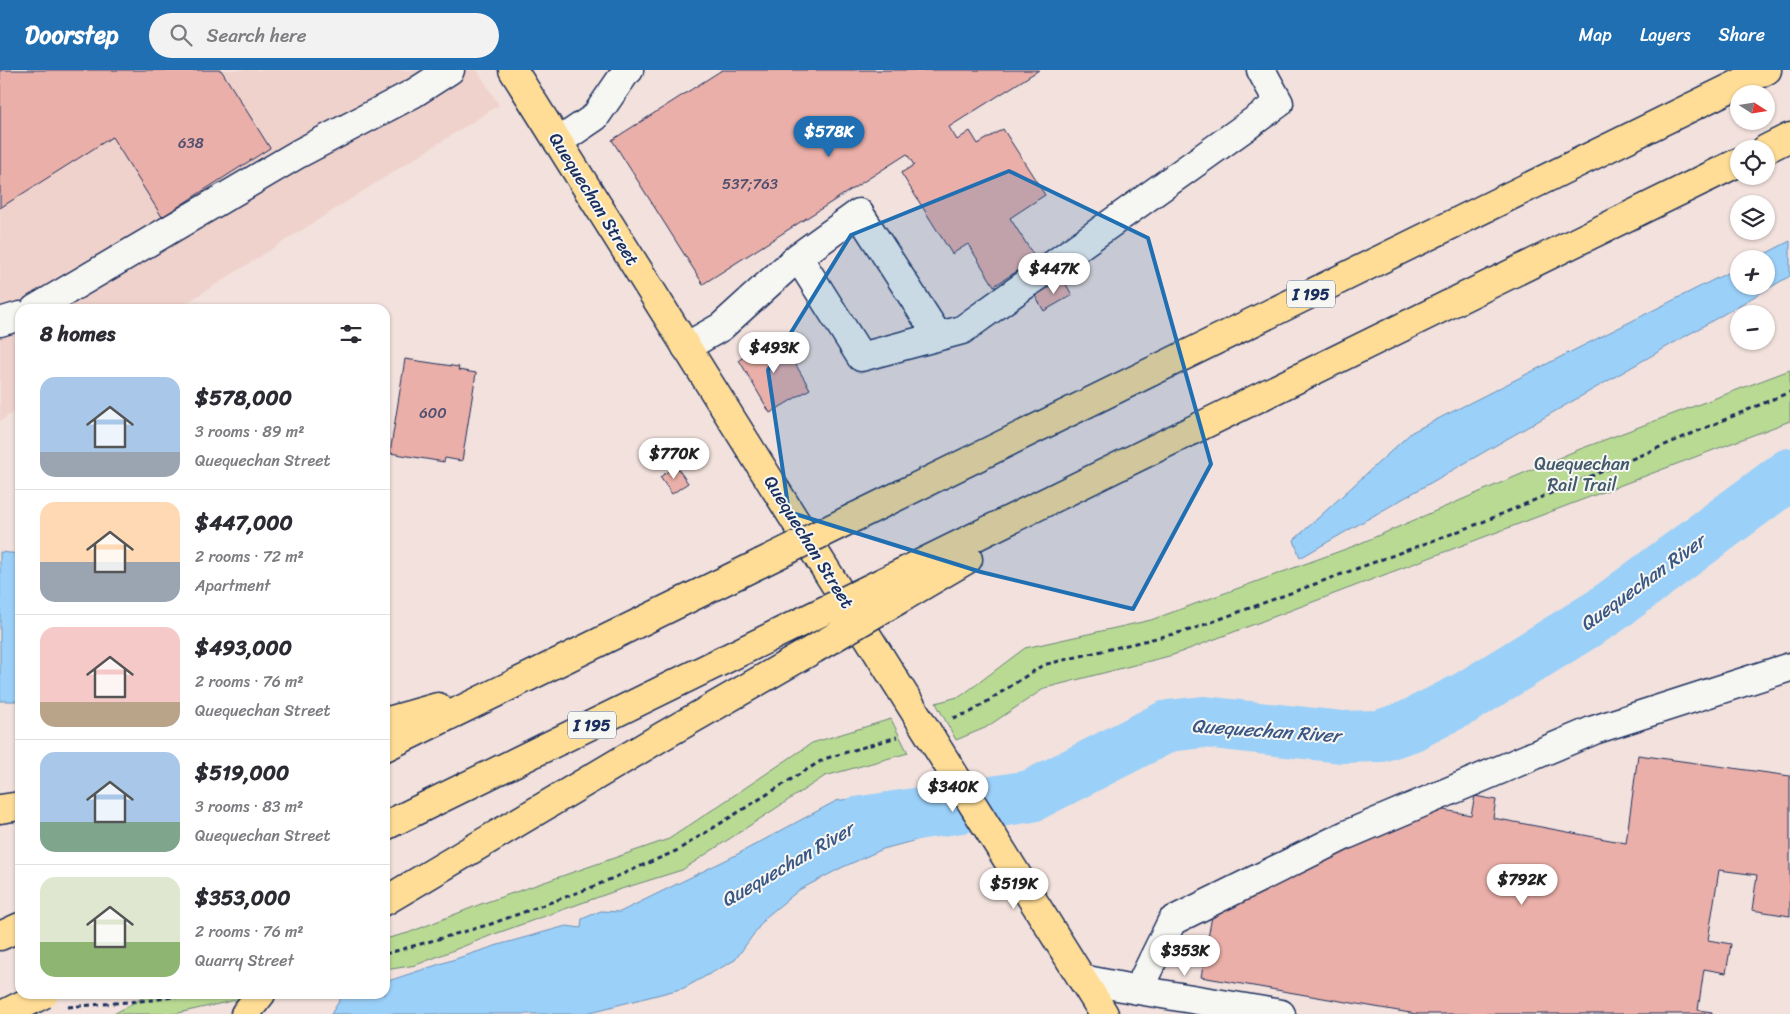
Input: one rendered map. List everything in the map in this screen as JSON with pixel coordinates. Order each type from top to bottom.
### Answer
[{"type":"main road","name":"Quequechan Street","points":[[513,70],[1104,1014]]},
{"type":"main road","name":"I 195","points":[[390,745],[1767,70]]},
{"type":"main road","points":[[1775,144],[1790,137]]},
{"type":"main road","name":"I 195","points":[[390,824],[799,623],[899,587],[1150,452],[1730,166]]},
{"type":"main road","points":[[390,898],[661,737],[814,649],[899,587]]},
{"type":"main road","points":[[390,721],[505,688]]},
{"type":"main road","points":[[0,809],[15,807]]},
{"type":"main road","points":[[0,936],[15,928]]},
{"type":"main road","points":[[4,1014],[34,999]]},
{"type":"main road","points":[[245,1014],[257,999]]},
{"type":"street","points":[[43,304],[298,154],[414,93],[450,70]]},
{"type":"street","points":[[558,142],[595,117],[629,70]]},
{"type":"street","points":[[798,257],[861,356],[962,330],[1279,103],[1261,70]]},
{"type":"street","points":[[686,348],[721,327],[798,257],[859,213],[938,336]]},
{"type":"street","points":[[0,322],[15,318]]},
{"type":"street","points":[[1138,990],[1172,921],[1346,836],[1594,730],[1790,667]]},
{"type":"street","points":[[1082,979],[1281,1014]]},
{"type":"path","points":[[390,953],[491,924],[590,888],[676,851],[824,759],[971,712],[1043,665],[1190,630],[1478,524],[1790,392]]},
{"type":"path","points":[[118,1004],[157,999]]},
{"type":"highlighted area","points":[[1009,171],[1148,238],[1211,464],[1133,609],[981,572],[789,512],[768,370],[851,235]]},
{"type":"shaded area","points":[[0,70],[477,70],[499,105],[185,304],[15,304],[15,411],[0,421]]},
{"type":"green space","name":"Quequechan Rail Trail","points":[[1790,370],[1790,421],[1173,655],[1045,688],[985,728],[956,740],[936,703],[961,696],[1025,648],[1151,620],[1354,546],[1575,451]]},
{"type":"green space","points":[[891,719],[908,753],[825,776],[682,870],[618,890],[492,935],[416,965],[390,969],[390,938],[408,933],[481,904],[669,839],[812,743]]},
{"type":"green space","points":[[140,999],[237,999],[174,1014],[114,1014]]},
{"type":"water","points":[[1790,241],[1790,276],[1775,285],[1775,250],[1772,250]]},
{"type":"water","points":[[1730,272],[1730,295],[1757,295],[1740,305],[1730,305],[1730,311],[1300,558],[1294,540],[1412,432]]},
{"type":"water","points":[[0,552],[15,554],[15,701],[0,701]]},
{"type":"water","points":[[875,795],[914,795],[931,836],[883,849],[799,890],[766,917],[735,960],[684,988],[583,1014],[331,1014],[340,999],[390,999],[390,980],[498,945],[566,926],[581,928],[582,919],[601,911],[620,912],[734,856],[836,801]]},
{"type":"building","points":[[0,70],[221,70],[270,148],[162,217],[112,137],[0,208]]},
{"type":"building","points":[[722,70],[1039,70],[949,127],[957,140],[970,131],[978,144],[1003,129],[1045,195],[1010,218],[1036,259],[994,286],[968,244],[952,254],[901,173],[914,165],[907,154],[703,284],[612,140]]},
{"type":"building","points":[[1063,279],[1072,295],[1044,311],[1035,296]]},
{"type":"building","points":[[779,336],[810,389],[770,413],[739,360]]},
{"type":"building","points":[[405,359],[459,367],[458,370],[476,373],[462,461],[445,458],[444,462],[390,453]]},
{"type":"building","points":[[676,466],[688,483],[672,494],[660,477]]},
{"type":"building","points":[[1638,755],[1790,776],[1790,916],[1752,910],[1757,875],[1719,870],[1708,940],[1731,944],[1726,973],[1704,969],[1698,1010],[1712,1012],[1712,1014],[1416,1014],[1201,977],[1212,916],[1433,808],[1471,815],[1475,796],[1496,800],[1493,818],[1626,843]]},
{"type":"waterway","name":"Quequechan River","points":[[852,826],[857,823],[1031,796],[1168,726],[1204,722],[1342,737],[1380,736],[1410,726],[1465,698],[1604,612],[1790,474]]}]
